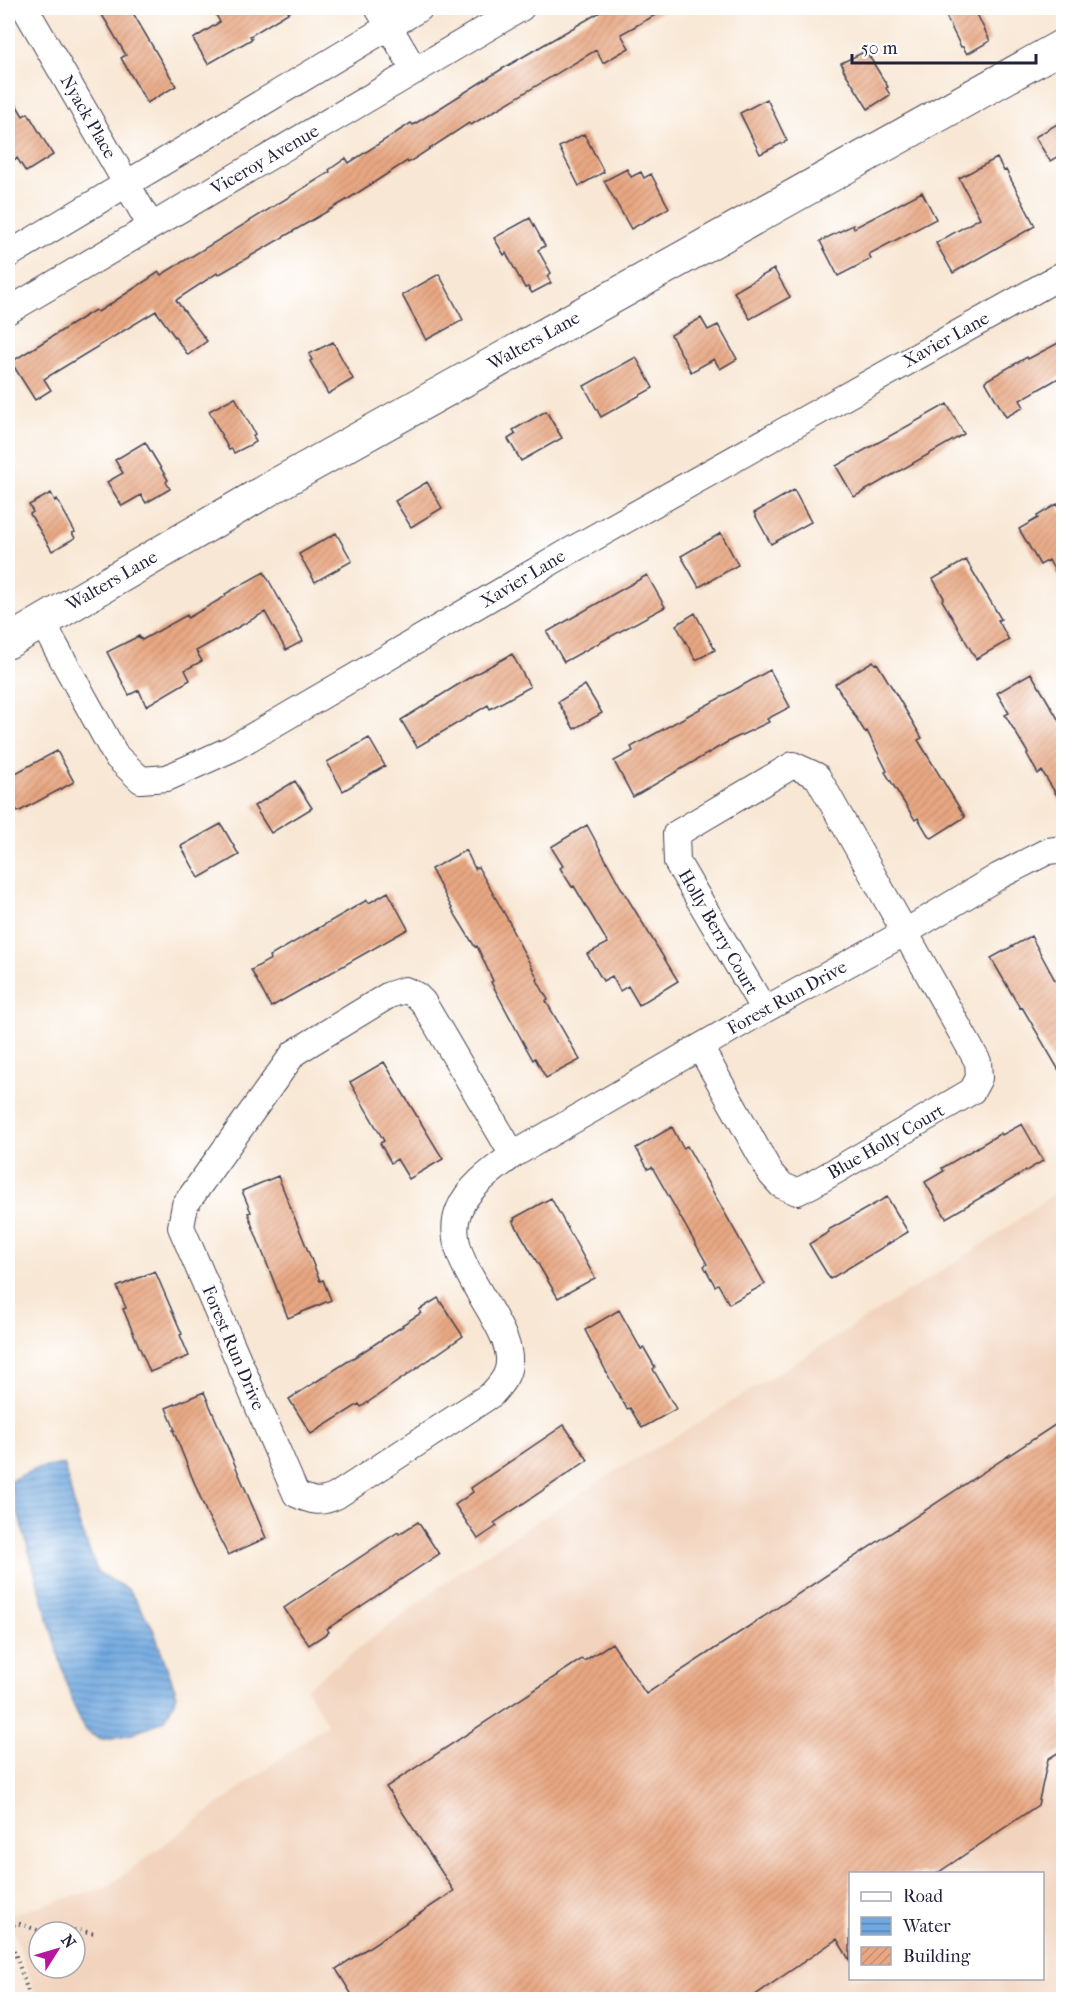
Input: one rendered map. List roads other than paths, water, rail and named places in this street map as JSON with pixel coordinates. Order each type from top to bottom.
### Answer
[{"type":"street","name":"Nyack Place","points":[[25,8],[150,226]]},
{"type":"street","points":[[8,255],[126,184],[384,17],[420,8]]},
{"type":"street","name":"Viceroy Avenue","points":[[8,311],[521,8]]},
{"type":"street","points":[[384,17],[415,71]]},
{"type":"street","name":"Walters Lane","points":[[8,642],[276,485],[1064,45]]},
{"type":"street","name":"Xavier Lane","points":[[42,622],[116,756],[141,780],[167,778],[231,748],[570,551],[1064,273]]},
{"type":"street","name":"Holly Berry Court","points":[[764,1010],[677,862],[676,834],[793,765],[817,776],[904,933]]},
{"type":"street","name":"Forest Run Drive","points":[[513,1155],[423,1002],[416,995],[405,990],[389,995],[294,1053],[185,1205],[181,1227],[296,1494],[310,1501],[324,1502],[336,1496],[492,1394],[506,1375],[509,1360],[505,1340],[465,1266],[458,1250],[456,1234],[459,1209],[470,1192],[490,1172],[513,1155],[764,1010],[904,933],[999,876],[1048,851],[1064,849]]},
{"type":"street","name":"Blue Holly Court","points":[[700,1047],[771,1174],[781,1185],[796,1192],[813,1184],[972,1091],[979,1078],[978,1062],[904,933]]},
{"type":"water","points":[[64,1464],[78,1521],[98,1573],[128,1589],[152,1626],[177,1695],[165,1720],[132,1734],[101,1740],[86,1731],[72,1702],[9,1481],[36,1469]]}]
